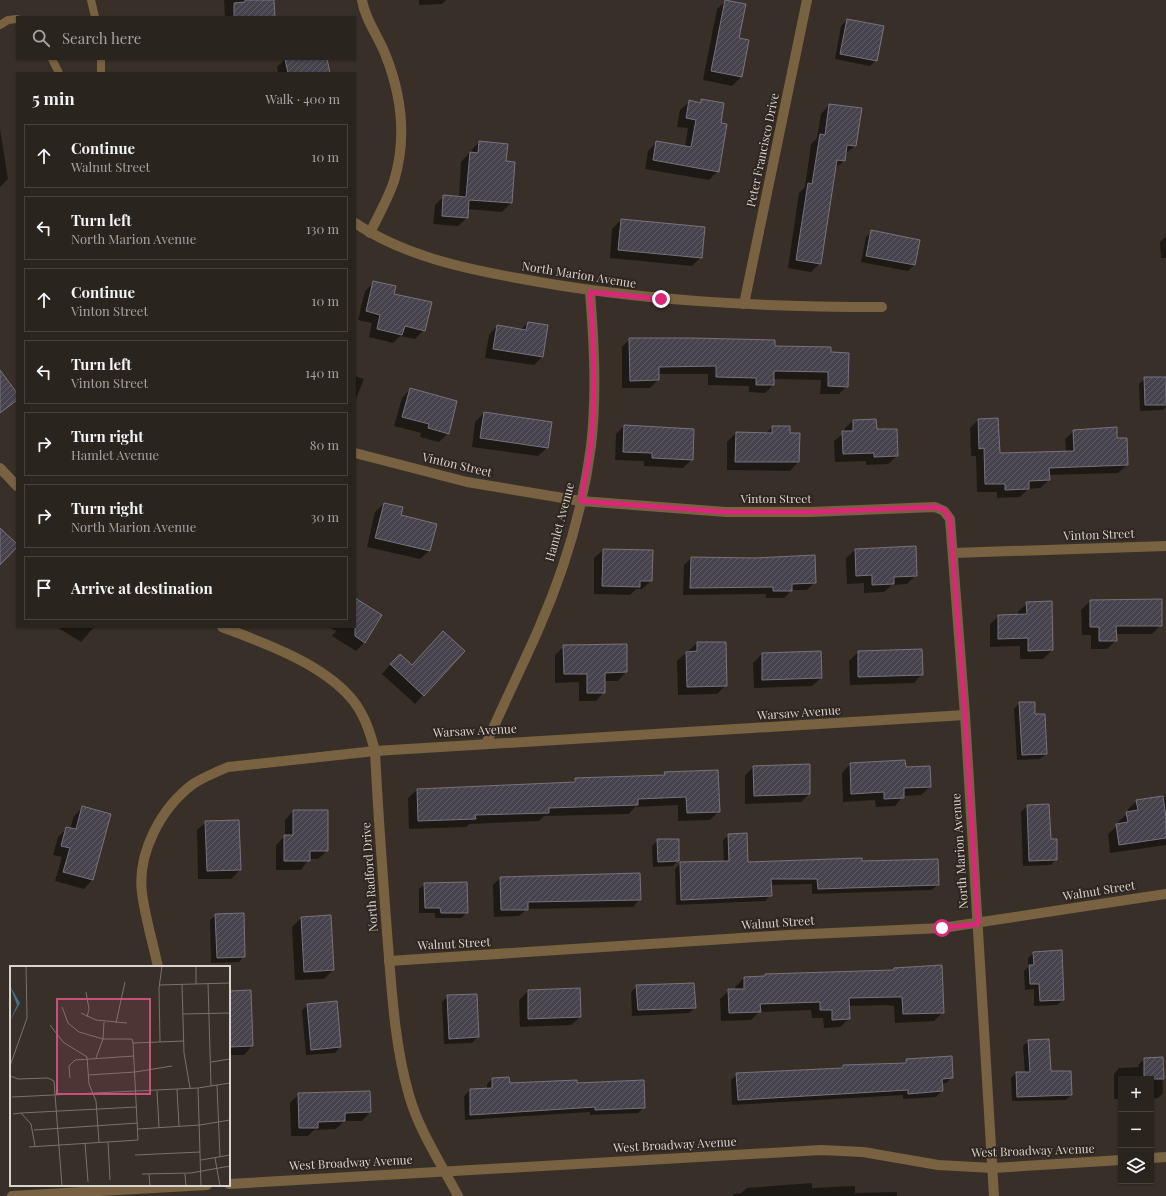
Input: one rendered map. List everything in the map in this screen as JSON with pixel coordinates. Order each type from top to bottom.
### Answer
[{"type":"street","points":[[362,0],[392,72],[400,104],[403,127],[401,154],[394,181],[370,233]]},
{"type":"street","name":"Peter Francisco Drive","points":[[744,304],[807,0]]},
{"type":"street","name":"North Marion Avenue","points":[[356,224],[370,233],[396,246],[443,262],[481,272],[590,292],[661,299],[744,304],[799,307],[882,308]]},
{"type":"street","name":"Hamlet Avenue","points":[[486,744],[539,628],[557,581],[581,501],[591,446],[593,409],[594,344],[590,292]]},
{"type":"street","name":"Vinton Street","points":[[356,453],[467,482],[581,501],[726,512],[810,512],[936,507],[944,510],[950,519],[953,552],[1166,546]]},
{"type":"street","points":[[0,468],[16,485]]},
{"type":"street","name":"North Marion Avenue","points":[[953,552],[965,715],[994,1196]]},
{"type":"street","name":"North Radford Drive","points":[[225,628],[261,642],[299,660],[336,683],[352,699],[362,714],[369,731],[375,751],[389,961],[395,1018],[409,1096],[419,1123],[458,1196]]},
{"type":"street","name":"Warsaw Avenue","points":[[158,966],[142,892],[142,870],[148,844],[154,830],[171,806],[192,785],[211,773],[237,765],[375,751],[965,715]]},
{"type":"street","name":"Walnut Street","points":[[389,961],[788,935],[942,928],[978,924],[1166,894]]},
{"type":"street","name":"West Broadway Avenue","points":[[230,1184],[821,1150],[863,1152],[938,1165],[992,1168],[1118,1160]]},
{"type":"street","points":[[1154,1158],[1166,1157]]},
{"type":"street","points":[[12,1196],[189,1186]]},
{"type":"lane","points":[[90,0],[95,16]]},
{"type":"lane","points":[[0,25],[8,20],[16,19]]},
{"type":"lane","points":[[52,60],[58,72]]},
{"type":"lane","points":[[101,60],[101,72]]},
{"type":"building","points":[[245,0],[274,0],[275,16],[234,16],[234,3],[245,2]]},
{"type":"building","points":[[725,0],[746,4],[739,38],[749,40],[742,77],[711,71]]},
{"type":"building","points":[[847,19],[884,26],[877,61],[840,54]]},
{"type":"building","points":[[285,60],[327,60],[330,72],[288,72]]},
{"type":"building","points":[[701,99],[724,103],[721,123],[727,124],[719,172],[653,160],[656,141],[691,147],[696,120],[686,118],[689,100],[701,103]]},
{"type":"building","points":[[829,104],[862,108],[856,146],[847,145],[845,161],[837,160],[821,264],[796,260],[808,183],[812,184],[820,134],[825,135]]},
{"type":"building","points":[[479,141],[508,144],[506,161],[515,162],[512,203],[469,200],[468,218],[442,216],[443,195],[466,197],[470,152],[478,153]]},
{"type":"building","points":[[621,219],[705,227],[702,258],[618,250]]},
{"type":"building","points":[[871,230],[920,240],[915,265],[866,256]]},
{"type":"building","points":[[373,281],[396,286],[394,294],[432,302],[425,331],[405,326],[402,335],[377,329],[380,315],[366,311]]},
{"type":"building","points":[[528,322],[548,325],[543,357],[493,349],[497,325],[526,330]]},
{"type":"building","points":[[629,338],[775,340],[775,346],[831,347],[831,352],[849,353],[848,387],[828,386],[828,372],[774,371],[774,385],[756,385],[756,378],[716,377],[716,366],[659,367],[659,380],[630,381]]},
{"type":"building","points":[[0,370],[16,392],[16,401],[0,413]]},
{"type":"building","points":[[1144,377],[1166,377],[1166,405],[1145,405]]},
{"type":"building","points":[[410,388],[457,401],[449,434],[428,428],[429,424],[402,417]]},
{"type":"building","points":[[484,412],[552,422],[548,448],[480,438]]},
{"type":"building","points":[[998,418],[1000,453],[1074,451],[1073,430],[1117,427],[1117,438],[1127,438],[1128,465],[1049,468],[1050,480],[1029,481],[1029,489],[1005,490],[1005,484],[985,484],[984,448],[979,449],[978,419]]},
{"type":"building","points":[[876,419],[877,429],[897,429],[898,456],[874,457],[874,453],[843,454],[842,431],[853,431],[853,420]]},
{"type":"building","points":[[624,425],[694,429],[693,460],[652,458],[652,453],[623,452]]},
{"type":"building","points":[[772,426],[790,426],[790,433],[800,433],[799,462],[735,462],[736,432],[772,433]]},
{"type":"building","points":[[384,503],[403,507],[401,515],[437,524],[430,551],[375,538]]},
{"type":"building","points":[[0,528],[16,543],[16,548],[0,565]]},
{"type":"building","points":[[916,546],[917,576],[894,577],[894,584],[872,585],[872,575],[856,576],[855,549]]},
{"type":"building","points":[[603,549],[653,550],[652,581],[640,581],[640,587],[602,586]]},
{"type":"building","points":[[815,555],[816,583],[792,584],[792,591],[773,591],[773,587],[690,588],[691,557],[755,558]]},
{"type":"building","points":[[356,599],[382,615],[365,643],[355,636]]},
{"type":"building","points":[[1162,599],[1162,626],[1116,626],[1117,641],[1099,641],[1099,627],[1090,627],[1090,600]]},
{"type":"building","points":[[1052,601],[1053,650],[1028,651],[1028,638],[998,639],[998,615],[1027,614],[1026,602]]},
{"type":"building","points":[[443,631],[465,651],[424,696],[390,664],[400,654],[412,665]]},
{"type":"building","points":[[697,642],[726,642],[727,686],[687,687],[686,652],[697,651]]},
{"type":"building","points":[[627,644],[627,672],[605,673],[605,693],[587,693],[587,674],[564,674],[563,645]]},
{"type":"building","points":[[922,649],[923,675],[858,677],[858,651]]},
{"type":"building","points":[[821,651],[822,678],[762,680],[762,653]]},
{"type":"building","points":[[1019,702],[1035,702],[1035,714],[1045,714],[1047,754],[1022,755]]},
{"type":"building","points":[[905,760],[906,767],[930,766],[931,787],[904,788],[904,798],[884,799],[884,792],[851,794],[850,763]]},
{"type":"building","points":[[810,764],[810,794],[754,796],[753,766]]},
{"type":"building","points":[[718,770],[720,812],[687,813],[686,797],[638,799],[638,805],[549,808],[549,813],[475,815],[476,819],[418,821],[417,789],[575,782],[575,778],[665,775],[664,772]]},
{"type":"building","points":[[1163,796],[1166,817],[1166,838],[1119,845],[1116,824],[1128,822],[1126,812],[1138,810],[1136,800]]},
{"type":"building","points":[[1049,804],[1051,839],[1057,839],[1057,860],[1029,861],[1027,805]]},
{"type":"building","points":[[82,806],[111,814],[93,880],[63,872],[70,848],[61,846],[66,827],[76,829]]},
{"type":"building","points":[[293,810],[328,810],[328,851],[310,851],[310,861],[284,861],[284,835],[293,835]]},
{"type":"building","points":[[239,820],[241,870],[207,871],[205,821]]},
{"type":"building","points":[[747,833],[748,862],[862,858],[862,861],[938,859],[939,885],[818,889],[817,879],[771,879],[772,896],[681,900],[680,862],[729,861],[728,834]]},
{"type":"building","points":[[657,839],[679,839],[679,861],[658,862]]},
{"type":"building","points":[[640,873],[641,900],[528,902],[528,910],[501,910],[500,877]]},
{"type":"building","points":[[467,882],[468,913],[441,913],[440,908],[425,908],[424,883]]},
{"type":"building","points":[[244,913],[245,957],[217,958],[215,914]]},
{"type":"building","points":[[331,915],[334,970],[304,972],[301,917]]},
{"type":"building","points":[[1062,950],[1064,1000],[1040,1001],[1039,984],[1030,984],[1029,965],[1034,965],[1033,952]]},
{"type":"building","points":[[942,965],[944,1013],[903,1014],[902,997],[895,997],[849,998],[850,1019],[832,1020],[832,1010],[820,1010],[820,1002],[760,1004],[761,1012],[729,1013],[728,989],[744,989],[744,977],[765,976],[765,974],[894,970],[894,968]]},
{"type":"building","points":[[694,983],[696,1008],[638,1010],[636,985]]},
{"type":"building","points":[[580,988],[581,1017],[528,1019],[528,990]]},
{"type":"building","points":[[251,990],[253,1046],[230,1047],[230,991]]},
{"type":"building","points":[[477,994],[479,1037],[449,1039],[447,995]]},
{"type":"building","points":[[337,1001],[341,1047],[311,1050],[307,1004]]},
{"type":"building","points":[[1049,1039],[1051,1071],[1071,1071],[1072,1095],[1017,1097],[1016,1072],[1030,1072],[1028,1040]]},
{"type":"building","points":[[952,1056],[953,1078],[942,1079],[943,1091],[908,1094],[908,1090],[738,1100],[736,1073],[843,1068],[843,1065],[906,1063],[906,1059]]},
{"type":"building","points":[[1163,1057],[1164,1079],[1154,1079],[1154,1076],[1144,1076],[1144,1058]]},
{"type":"building","points":[[509,1077],[510,1083],[577,1080],[577,1083],[644,1080],[645,1108],[595,1110],[595,1107],[470,1115],[470,1089],[492,1088],[492,1078]]},
{"type":"building","points":[[370,1091],[371,1112],[345,1113],[345,1121],[318,1122],[318,1128],[299,1128],[298,1093]]},
{"type":"route","points":[[661,299],[590,292],[594,344],[593,409],[591,446],[581,501],[726,512],[810,512],[936,507],[944,510],[950,519],[965,715],[978,924],[942,928]]}]
